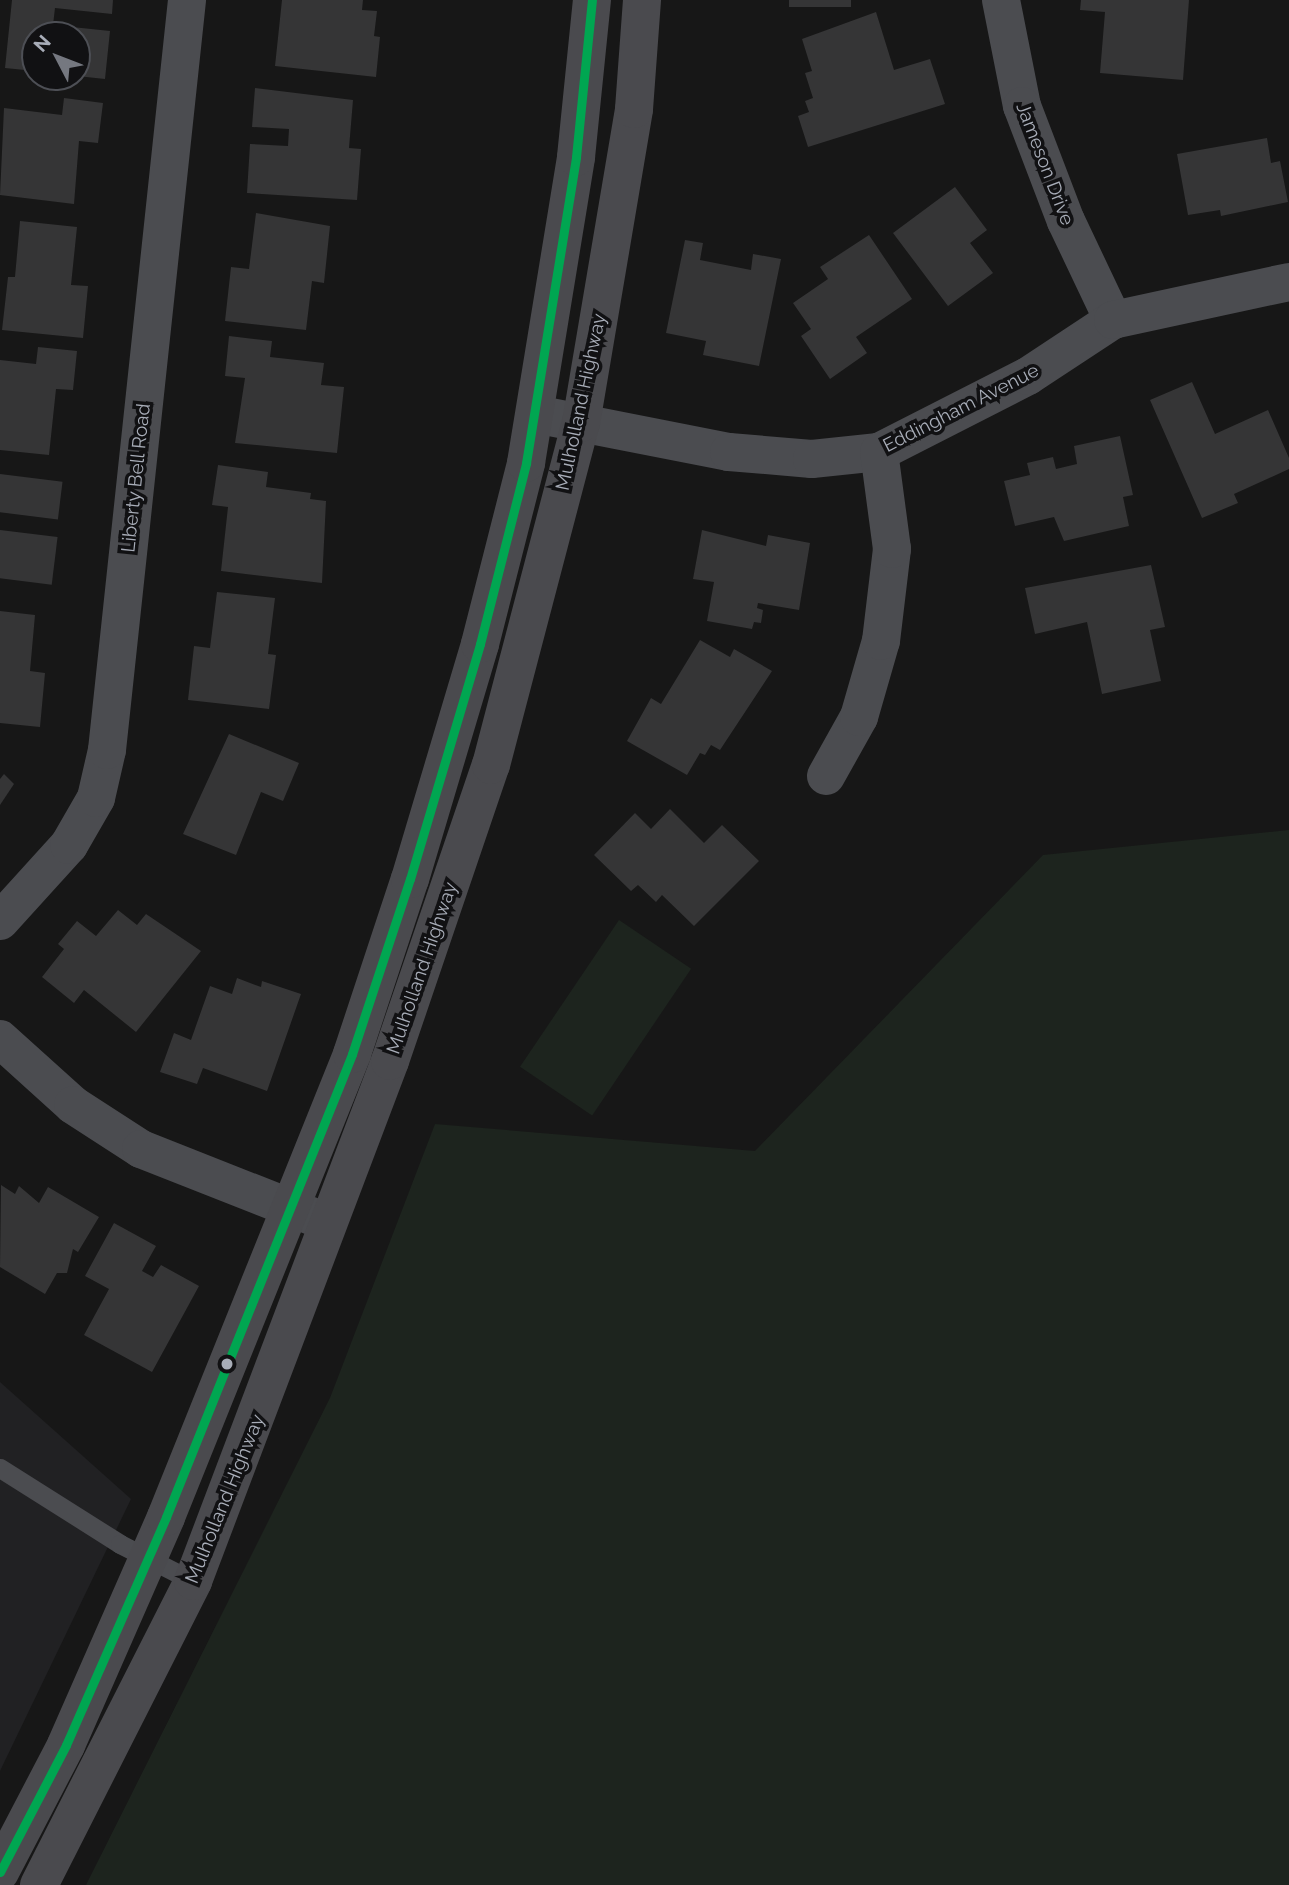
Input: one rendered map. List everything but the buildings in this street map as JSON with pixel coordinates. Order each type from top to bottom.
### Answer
[{"type":"main road","name":"Mulholland Highway","points":[[0,1871],[66,1745],[147,1558],[352,1054],[410,879],[480,644],[535,414],[576,157],[592,0]]},
{"type":"main road","name":"Mulholland Highway","points":[[39,1885],[193,1581],[263,1402],[326,1222],[390,1061],[491,765],[581,423],[634,109],[642,0]]},
{"type":"street","name":"Liberty Bell Road","points":[[0,922],[69,845],[96,798],[107,750],[187,0]]},
{"type":"street","name":"Jameson Drive","points":[[1001,0],[1021,106],[1066,221],[1113,320]]},
{"type":"street","name":"Eddingham Avenue","points":[[535,414],[729,452],[813,459],[879,452],[1028,376],[1113,320],[1289,282]]},
{"type":"street","points":[[826,776],[859,717],[881,641],[891,549],[879,452]]},
{"type":"street","points":[[0,1039],[74,1105],[141,1149],[289,1210],[326,1222]]},
{"type":"lane","points":[[0,1468],[147,1558],[193,1581]]},
{"type":"shaded area","points":[[1289,830],[1289,1885],[86,1885],[330,1398],[435,1124],[755,1151],[1043,855]]},
{"type":"shaded area","points":[[619,920],[691,969],[592,1115],[520,1067]]},
{"type":"shaded area","points":[[0,1382],[131,1499],[0,1771]]},
{"type":"transit line","points":[[0,1872],[66,1745],[166,1517],[352,1054],[410,879],[480,644],[526,463],[576,157],[592,0]]}]
